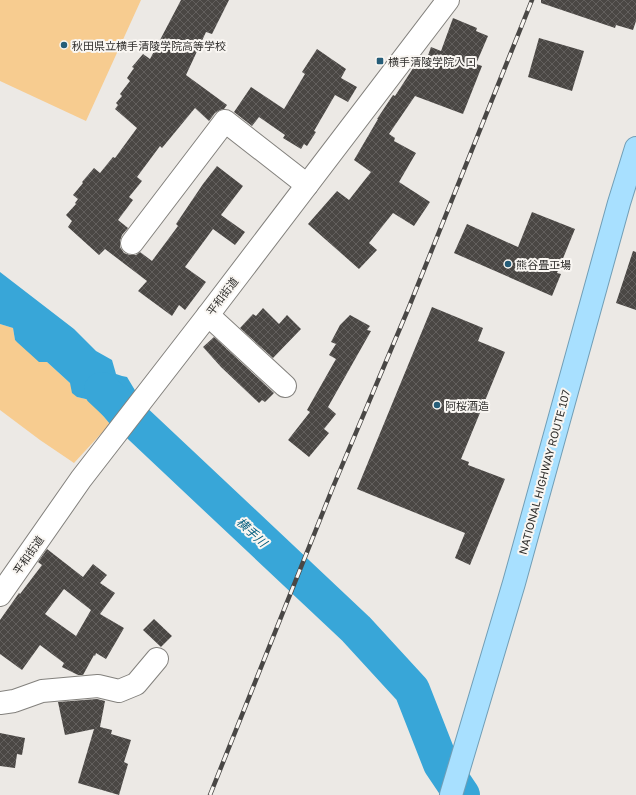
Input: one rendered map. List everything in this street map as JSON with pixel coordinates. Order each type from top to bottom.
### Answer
[{"type":"highway","name":"NATIONAL HIGHWAY ROUTE 107","points":[[451,795],[514,583],[619,203],[636,148]]},
{"type":"street","name":"平和街道","points":[[0,595],[81,479],[448,0]]},
{"type":"street","points":[[132,243],[225,121],[307,185]]},
{"type":"street","points":[[208,315],[285,386]]},
{"type":"street","points":[[0,703],[14,701],[42,691],[98,686],[119,690],[136,684],[157,659]]},
{"type":"shaded area","name":"秋田県立横手清陵学院高等学校","points":[[0,0],[141,0],[86,121],[0,81]]},
{"type":"shaded area","points":[[0,324],[13,328],[15,340],[47,362],[70,383],[77,397],[90,400],[110,424],[74,463],[0,410]]},
{"type":"water","points":[[0,272],[74,329],[96,351],[112,360],[116,374],[127,377],[136,392],[110,424],[90,400],[77,397],[72,393],[70,383],[47,362],[39,362],[18,343],[15,340],[13,328],[0,324]]},
{"type":"building","points":[[181,0],[229,0],[212,34],[206,32],[186,75],[227,105],[224,109],[215,113],[209,121],[195,108],[162,148],[160,146],[137,177],[142,181],[129,197],[133,200],[118,220],[128,228],[122,235],[120,247],[124,253],[136,255],[140,252],[152,261],[178,226],[176,224],[217,166],[243,186],[221,215],[245,232],[235,245],[213,229],[185,267],[206,282],[185,310],[179,305],[172,316],[138,291],[147,281],[105,249],[99,255],[68,227],[72,221],[66,215],[76,204],[75,203],[78,199],[73,195],[83,183],[82,182],[94,168],[100,173],[113,157],[115,158],[137,128],[115,109],[118,105],[116,103],[122,96],[120,94],[130,81],[127,78],[134,68],[132,67],[143,54],[150,59]]},
{"type":"building","points":[[541,0],[636,0],[636,21],[633,30],[616,25],[615,28],[541,3]]},
{"type":"building","points":[[453,18],[477,28],[476,31],[488,36],[476,64],[482,66],[463,114],[415,96],[389,134],[395,138],[394,141],[416,153],[399,182],[430,202],[414,226],[393,213],[369,243],[377,250],[359,269],[308,224],[337,191],[349,200],[371,172],[354,160],[377,119],[393,95],[395,96],[419,59],[425,64],[431,47],[441,51]]},
{"type":"building","points":[[539,38],[584,51],[572,91],[528,77]]},
{"type":"building","points":[[317,49],[346,69],[341,78],[357,87],[348,102],[335,95],[307,146],[304,144],[301,149],[283,138],[285,135],[259,117],[252,126],[234,112],[251,87],[284,109],[305,74],[302,72]]},
{"type":"building","points":[[532,212],[575,229],[557,273],[561,274],[552,296],[454,253],[467,224],[518,247]]},
{"type":"building","points":[[633,251],[636,252],[636,310],[616,303]]},
{"type":"building","name":"阿桜酒造","points":[[432,307],[483,328],[478,341],[505,352],[461,459],[469,462],[468,465],[505,479],[470,565],[455,558],[465,533],[357,489]]},
{"type":"building","points":[[263,308],[279,324],[287,315],[301,329],[273,358],[240,328],[253,314],[256,316]]},
{"type":"building","points":[[350,315],[370,326],[367,330],[371,331],[328,407],[336,414],[324,429],[329,433],[309,457],[288,440],[310,412],[307,410],[336,359],[329,355],[336,344],[331,342],[340,325]]},
{"type":"building","points":[[214,337],[274,393],[265,402],[262,400],[259,403],[221,367],[203,347]]},
{"type":"building","points":[[47,549],[83,577],[93,564],[107,575],[100,583],[115,593],[100,614],[124,628],[106,659],[96,653],[83,675],[78,675],[62,667],[64,663],[40,645],[22,670],[0,654],[0,620],[19,593],[20,594],[42,565],[38,562]],"holes":[[[64,589],[91,610],[76,636],[45,614]]]},
{"type":"building","points":[[154,619],[172,636],[161,647],[143,630]]},
{"type":"building","points":[[97,699],[105,701],[100,727],[112,730],[111,734],[131,740],[124,762],[128,764],[119,795],[78,783],[94,729],[65,735],[58,702]]},
{"type":"building","points":[[0,733],[25,738],[22,755],[17,754],[15,768],[0,766]]},
{"type":"waterway","name":"横手川","points":[[102,390],[356,629],[412,690],[441,764],[462,795]]},
{"type":"railway","points":[[210,795],[333,487],[409,307],[532,0]]},
{"type":"place","name":"秋田県立横手清陵学院高等学校","points":[[64,45]]},
{"type":"place","name":"横手清陵学院入口","points":[[380,61]]},
{"type":"place","name":"熊谷畳工場","points":[[508,264]]},
{"type":"place","name":"阿桜酒造","points":[[437,405]]}]
